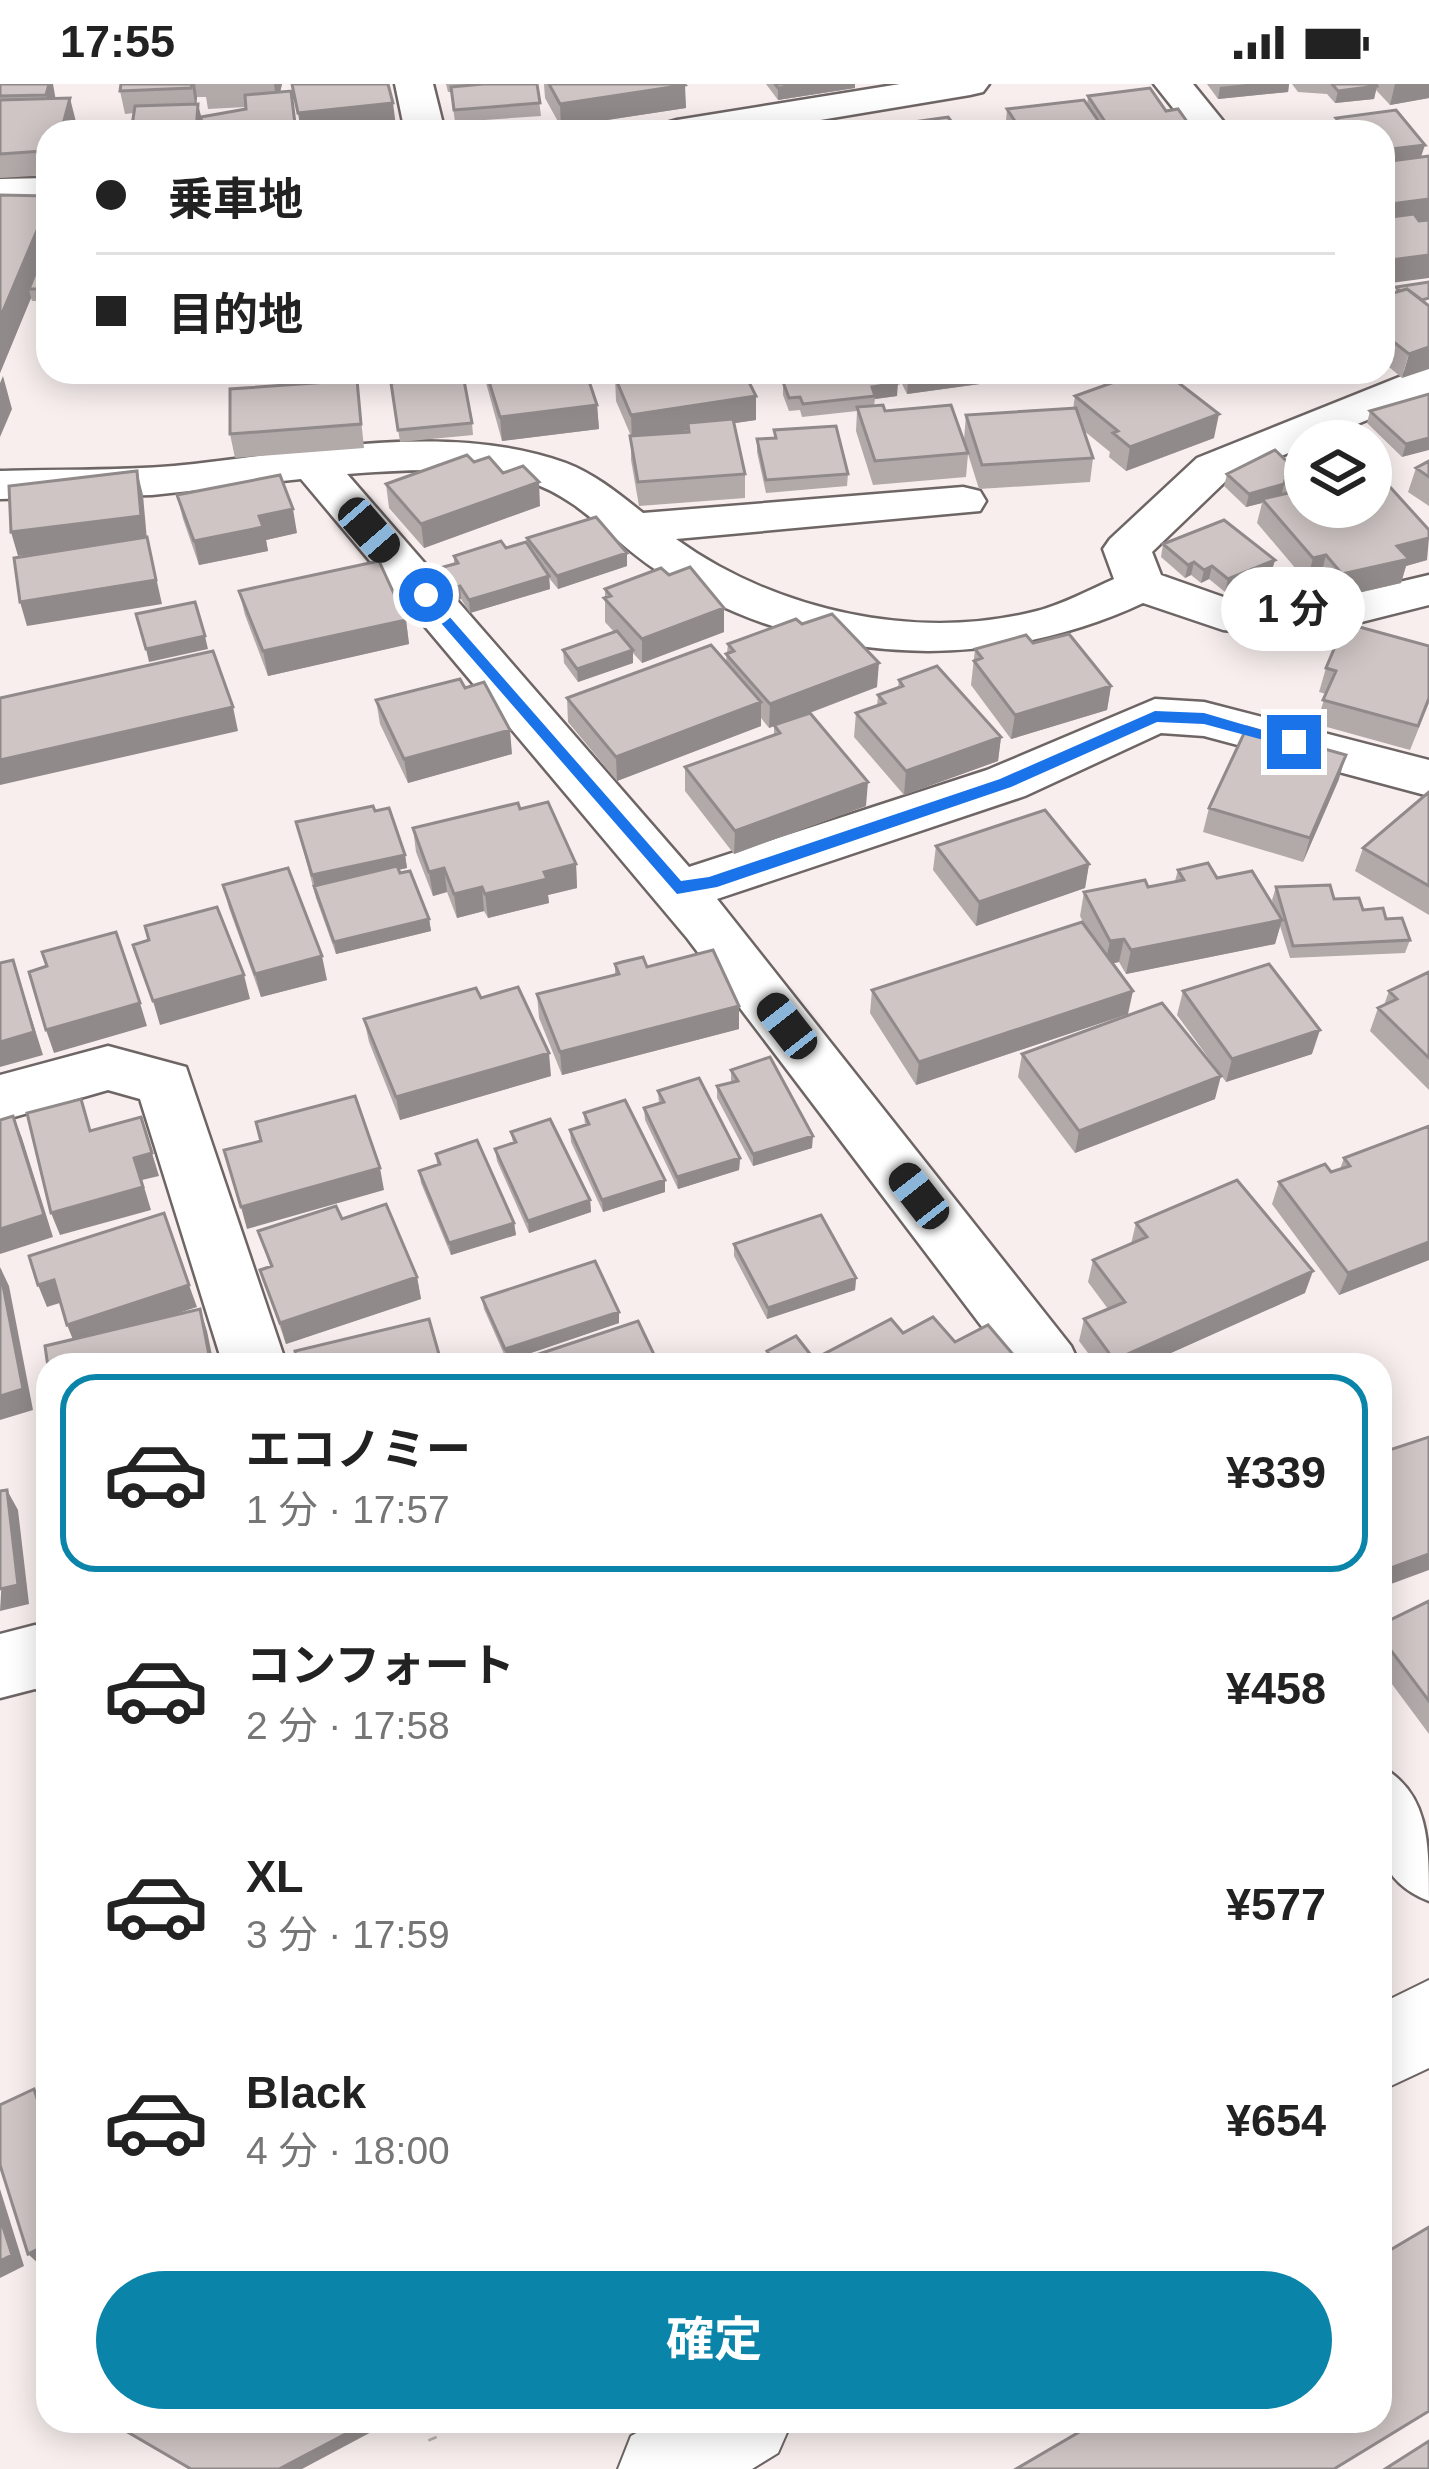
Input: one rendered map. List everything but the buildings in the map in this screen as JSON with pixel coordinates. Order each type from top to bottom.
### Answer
[{"type":"street","points":[[414,84],[422,120]]},
{"type":"street","points":[[705,84],[728,120]]},
{"type":"street","points":[[1172,84],[1202,120]]},
{"type":"street","points":[[756,120],[966,96]]},
{"type":"street","points":[[0,191],[36,190]]},
{"type":"street","points":[[1141,585],[1127,549],[1213,468],[1429,378]]},
{"type":"street","points":[[0,485],[167,480],[409,459],[527,467],[576,484],[668,557],[765,605],[894,634],[987,635],[1040,626],[1141,585],[1223,614],[1298,622],[1429,590]]},
{"type":"street","points":[[313,464],[677,888],[1039,1353]]},
{"type":"street","points":[[636,528],[963,501]]},
{"type":"street","points":[[1366,605],[1407,650]]},
{"type":"street","points":[[677,888],[711,882],[1006,783],[1155,716],[1204,718],[1429,778]]},
{"type":"street","points":[[0,1098],[108,1068],[165,1083],[252,1353]]},
{"type":"street","points":[[0,1666],[36,1657]]},
{"type":"street","points":[[1392,1817],[1429,1865]]},
{"type":"street","points":[[1392,2043],[1429,2021]]},
{"type":"street","points":[[664,2469],[726,2433]]},
{"type":"path","points":[[430,2433],[433,2440]]},
{"type":"route","points":[[426,595],[677,888],[711,882],[1006,783],[1155,716],[1204,718],[1294,742]]}]
